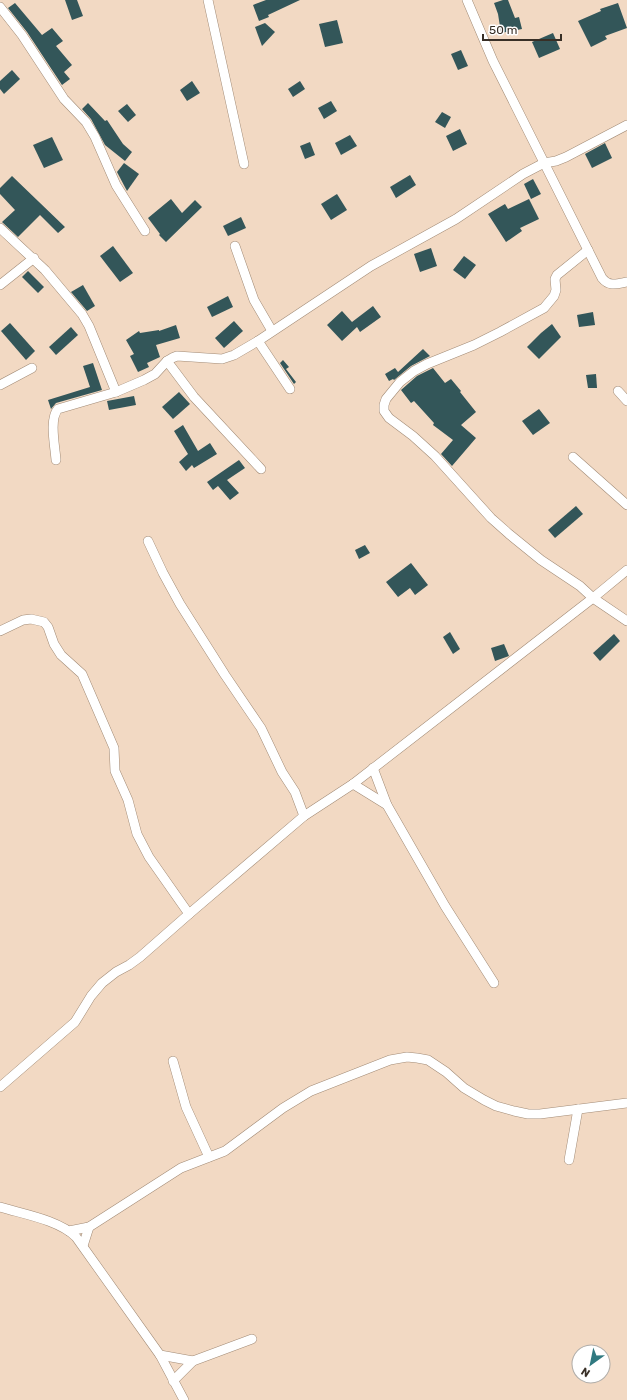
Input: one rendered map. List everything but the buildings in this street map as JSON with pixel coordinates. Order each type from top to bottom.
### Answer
[{"type":"street","points":[[208,0],[244,164]]},
{"type":"street","points":[[467,0],[493,61],[596,267],[605,282],[612,285],[627,282]]},
{"type":"street","points":[[0,7],[22,35],[64,99],[86,122],[95,137],[116,185],[145,231]]},
{"type":"street","points":[[56,460],[53,420],[54,413],[58,409],[116,392],[155,374],[167,361],[177,356],[222,359],[234,355],[258,341],[370,266],[456,219],[523,174],[544,163],[556,161],[566,157],[627,125]]},
{"type":"street","points":[[0,228],[34,258],[82,314],[116,392]]},
{"type":"street","points":[[235,246],[254,300],[272,331]]},
{"type":"street","points":[[588,250],[557,275],[555,279],[556,290],[554,296],[544,308],[519,323],[474,345],[427,364],[414,371],[400,382],[386,399],[383,408],[389,418],[426,448],[497,523],[541,560],[580,586],[593,598],[627,621]]},
{"type":"street","points":[[0,284],[34,258]]},
{"type":"street","points":[[258,341],[290,389]]},
{"type":"street","points":[[167,361],[194,397],[261,469]]},
{"type":"street","points":[[0,385],[32,368]]},
{"type":"street","points":[[618,391],[627,401]]},
{"type":"street","points":[[573,457],[627,505]]},
{"type":"street","points":[[148,541],[180,604],[221,669],[261,728],[282,772],[295,792],[304,816]]},
{"type":"street","points":[[0,1087],[75,1022],[91,996],[102,982],[140,957],[304,816],[353,784],[627,570]]},
{"type":"street","points":[[0,631],[23,620],[32,619],[44,622],[48,627],[54,644],[61,654],[82,674],[114,748],[115,771],[128,800],[137,834],[149,857],[189,914]]},
{"type":"street","points":[[373,768],[387,805],[445,906],[494,983]]},
{"type":"street","points":[[353,784],[387,805]]},
{"type":"street","points":[[69,1231],[89,1226],[181,1168],[225,1151],[283,1108],[311,1091],[390,1060],[408,1057],[428,1060],[446,1072],[464,1088],[484,1100],[496,1106],[528,1114],[540,1114],[627,1103]]},
{"type":"street","points":[[173,1061],[186,1107],[209,1157]]},
{"type":"street","points":[[569,1160],[578,1109]]},
{"type":"street","points":[[0,1207],[53,1223],[69,1231],[83,1246],[160,1356],[184,1400]]},
{"type":"street","points":[[83,1246],[89,1226]]},
{"type":"street","points":[[174,1381],[193,1361],[252,1339]]},
{"type":"street","points":[[160,1356],[193,1361]]}]
